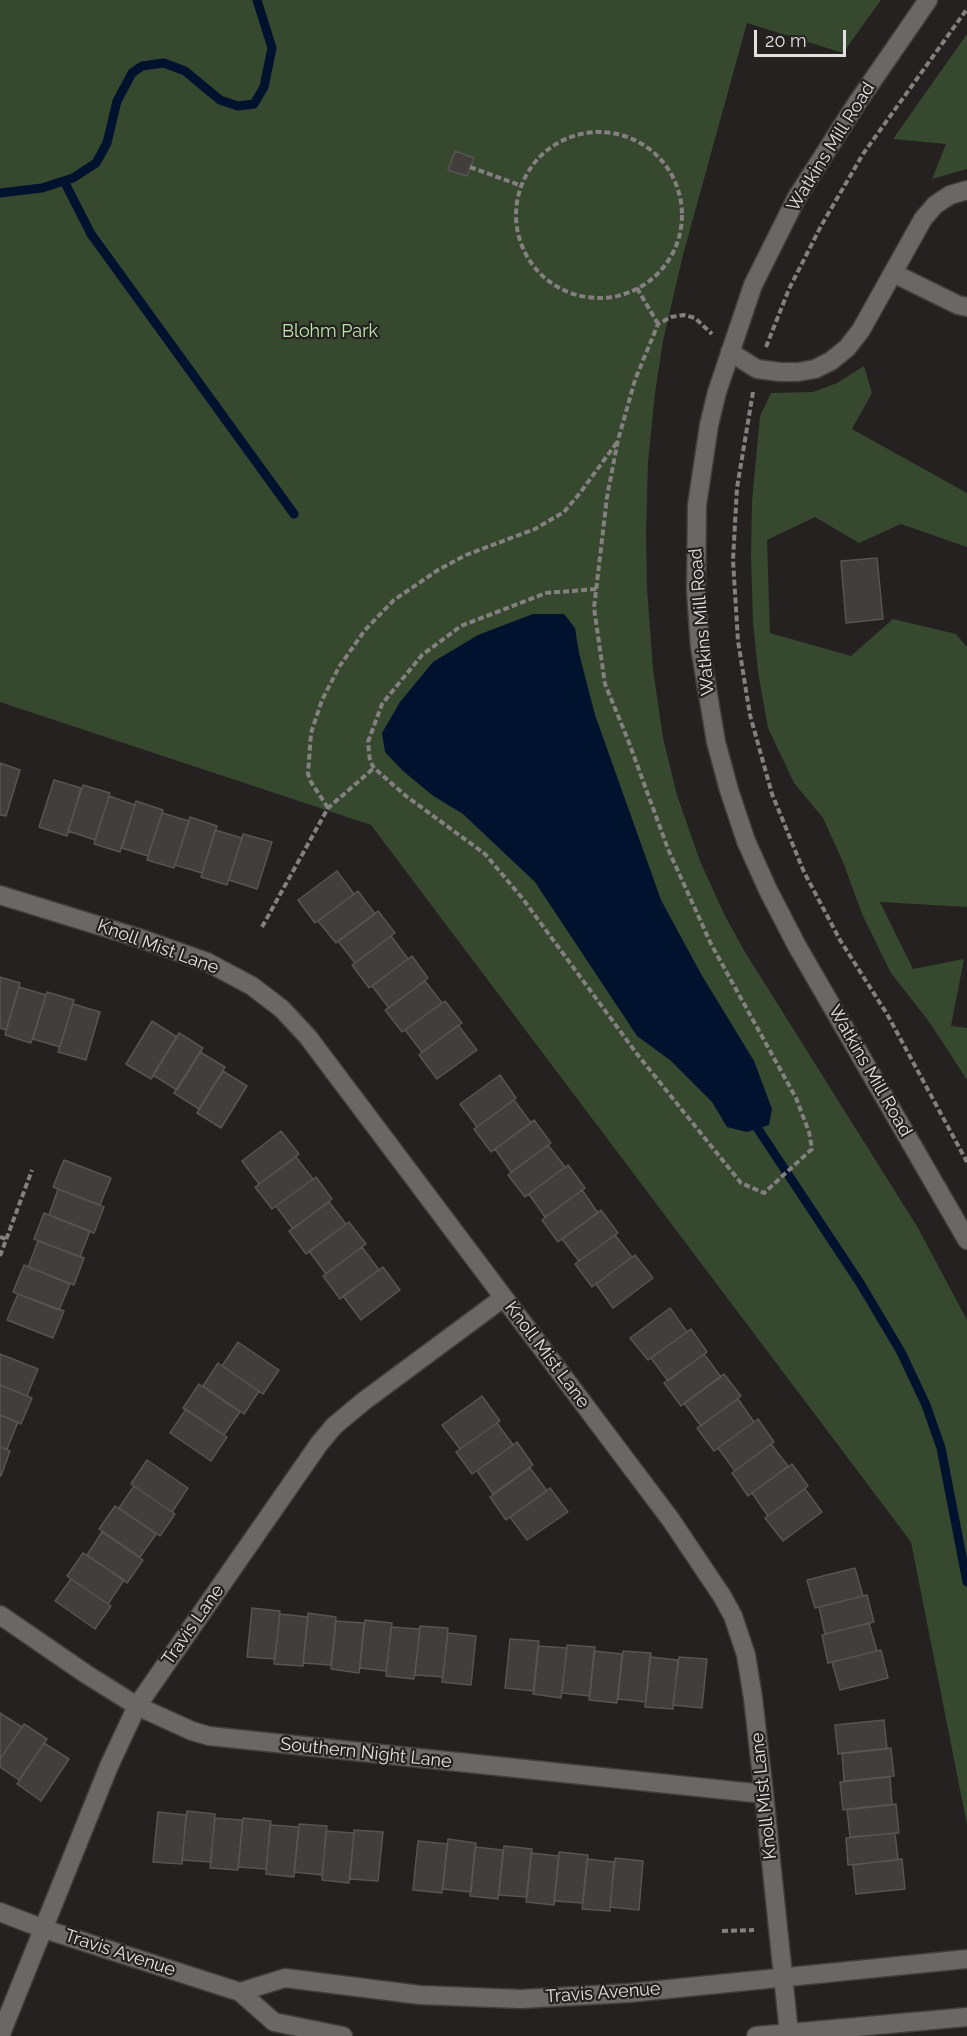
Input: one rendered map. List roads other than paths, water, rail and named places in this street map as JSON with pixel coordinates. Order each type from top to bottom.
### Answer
[{"type":"street","name":"Watkins Mill Road","points":[[928,0],[797,196],[753,285],[717,392],[702,461],[695,548],[696,591],[700,647],[718,751],[746,841],[797,946],[967,1240]]},
{"type":"street","points":[[730,351],[757,369],[798,372],[815,369],[831,361],[847,348],[861,330],[923,219],[935,205],[950,195],[967,190]]},
{"type":"street","points":[[893,273],[958,306],[967,308]]},
{"type":"street","name":"Knoll Mist Lane","points":[[0,895],[139,938],[207,962],[252,986],[282,1009],[315,1046],[671,1520],[722,1596],[733,1616],[746,1655],[764,1794],[789,2033]]},
{"type":"street","name":"Travis Lane","points":[[0,2036],[109,1766],[137,1706],[319,1444],[334,1426],[364,1401],[503,1298]]},
{"type":"street","name":"Southern Night Lane","points":[[0,1615],[137,1706],[192,1731],[228,1738],[764,1794]]},
{"type":"street","name":"Travis Avenue","points":[[0,1912],[44,1929],[240,1992],[274,2022],[343,2036]]},
{"type":"street","name":"Travis Avenue","points":[[240,1992],[285,1978],[420,1995],[521,1999],[629,1993],[967,1959]]},
{"type":"street","points":[[756,2036],[967,2017]]},
{"type":"water","points":[[533,614],[564,614],[575,628],[595,715],[661,900],[701,974],[754,1061],[772,1109],[769,1125],[747,1132],[727,1127],[712,1102],[670,1060],[637,1036],[535,882],[463,814],[432,795],[402,770],[385,752],[382,733],[400,702],[433,662],[478,635]]},
{"type":"waterway","points":[[0,193],[42,188],[73,178],[96,163],[107,143],[117,101],[132,73],[142,66],[164,63],[185,71],[220,100],[238,106],[254,104],[264,87],[272,48],[257,0]]},
{"type":"waterway","points":[[64,181],[91,234],[294,514]]},
{"type":"waterway","points":[[752,1120],[860,1283],[901,1352],[926,1405],[941,1448],[967,1582]]},
{"type":"park label","name":"Blohm Park","points":[[330,332]]}]
